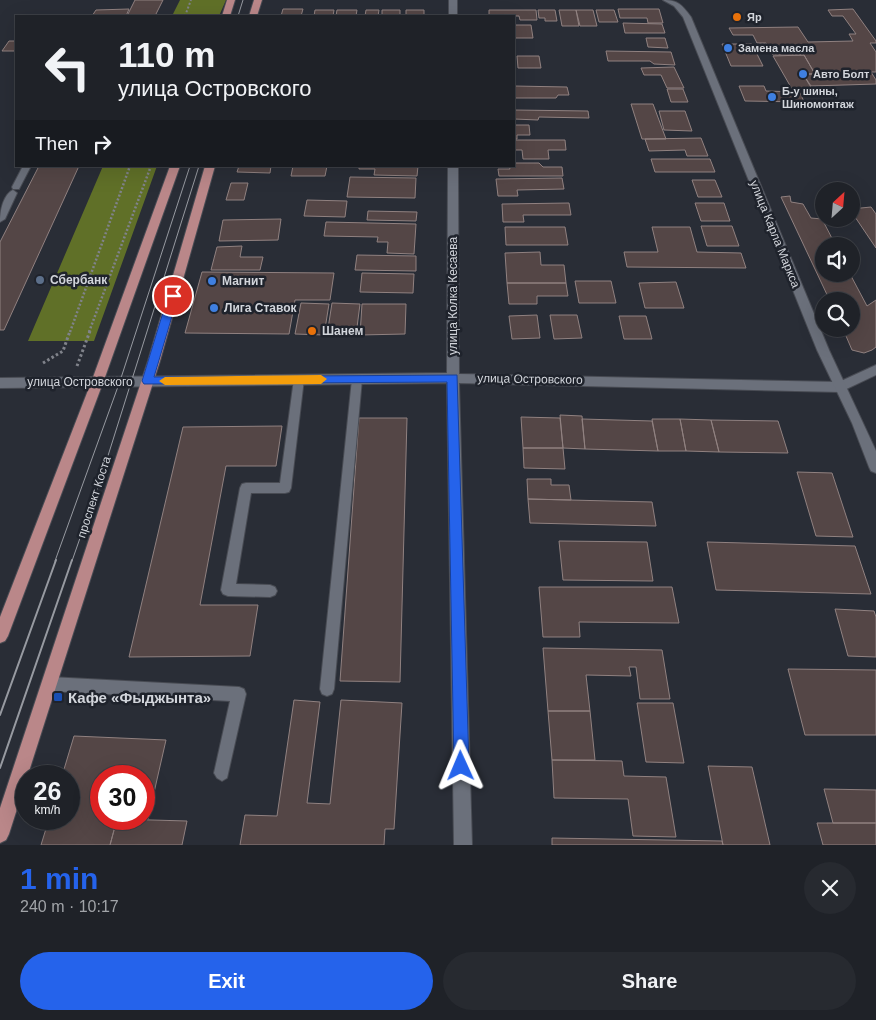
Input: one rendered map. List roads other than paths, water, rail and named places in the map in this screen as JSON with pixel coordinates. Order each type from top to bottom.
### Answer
[{"type":"main road","points":[[226,15],[231,0]]},
{"type":"main road","points":[[253,15],[258,0]]},
{"type":"main road","points":[[0,636],[98,380],[175,167]]},
{"type":"main road","name":"проспект Коста","points":[[0,834],[147,381],[210,167]]},
{"type":"street","points":[[452,15],[453,0]]},
{"type":"street","points":[[667,0],[677,2]]},
{"type":"street","name":"улица Карла Маркса","points":[[677,2],[687,17],[823,350],[858,423],[876,467]]},
{"type":"street","name":"улица Колка Кесаева","points":[[453,167],[453,378],[463,845]]},
{"type":"street","name":"улица Островского","points":[[0,383],[98,380],[453,378],[840,386],[876,370]]},
{"type":"lane","points":[[0,219],[26,167]]},
{"type":"lane","points":[[328,689],[357,379]]},
{"type":"lane","points":[[270,591],[228,590],[246,488],[285,488],[299,380]]},
{"type":"lane","points":[[50,684],[239,694],[222,773]]},
{"type":"tram line","points":[[238,15],[243,0]]},
{"type":"tram line","points":[[55,561],[120,381],[190,167]]},
{"type":"tram line","points":[[72,561],[101,478],[199,167]]},
{"type":"tram line","points":[[0,715],[56,560]]},
{"type":"tram line","points":[[0,768],[72,560]]},
{"type":"place","name":"Яр","points":[[737,17]]},
{"type":"place","name":"Замена масла","points":[[728,48]]},
{"type":"place","name":"Авто Болт","points":[[803,74]]},
{"type":"place","name":"Б-у шины, Шиномонтаж","points":[[772,97]]},
{"type":"place","name":"Сбербанк","points":[[40,280]]},
{"type":"place","name":"Магнит","points":[[212,281]]},
{"type":"place","name":"Лига Ставок","points":[[214,308]]},
{"type":"place","name":"Шанем","points":[[312,331]]},
{"type":"place","name":"Кафе «Фыджынта»","points":[[58,697]]}]
